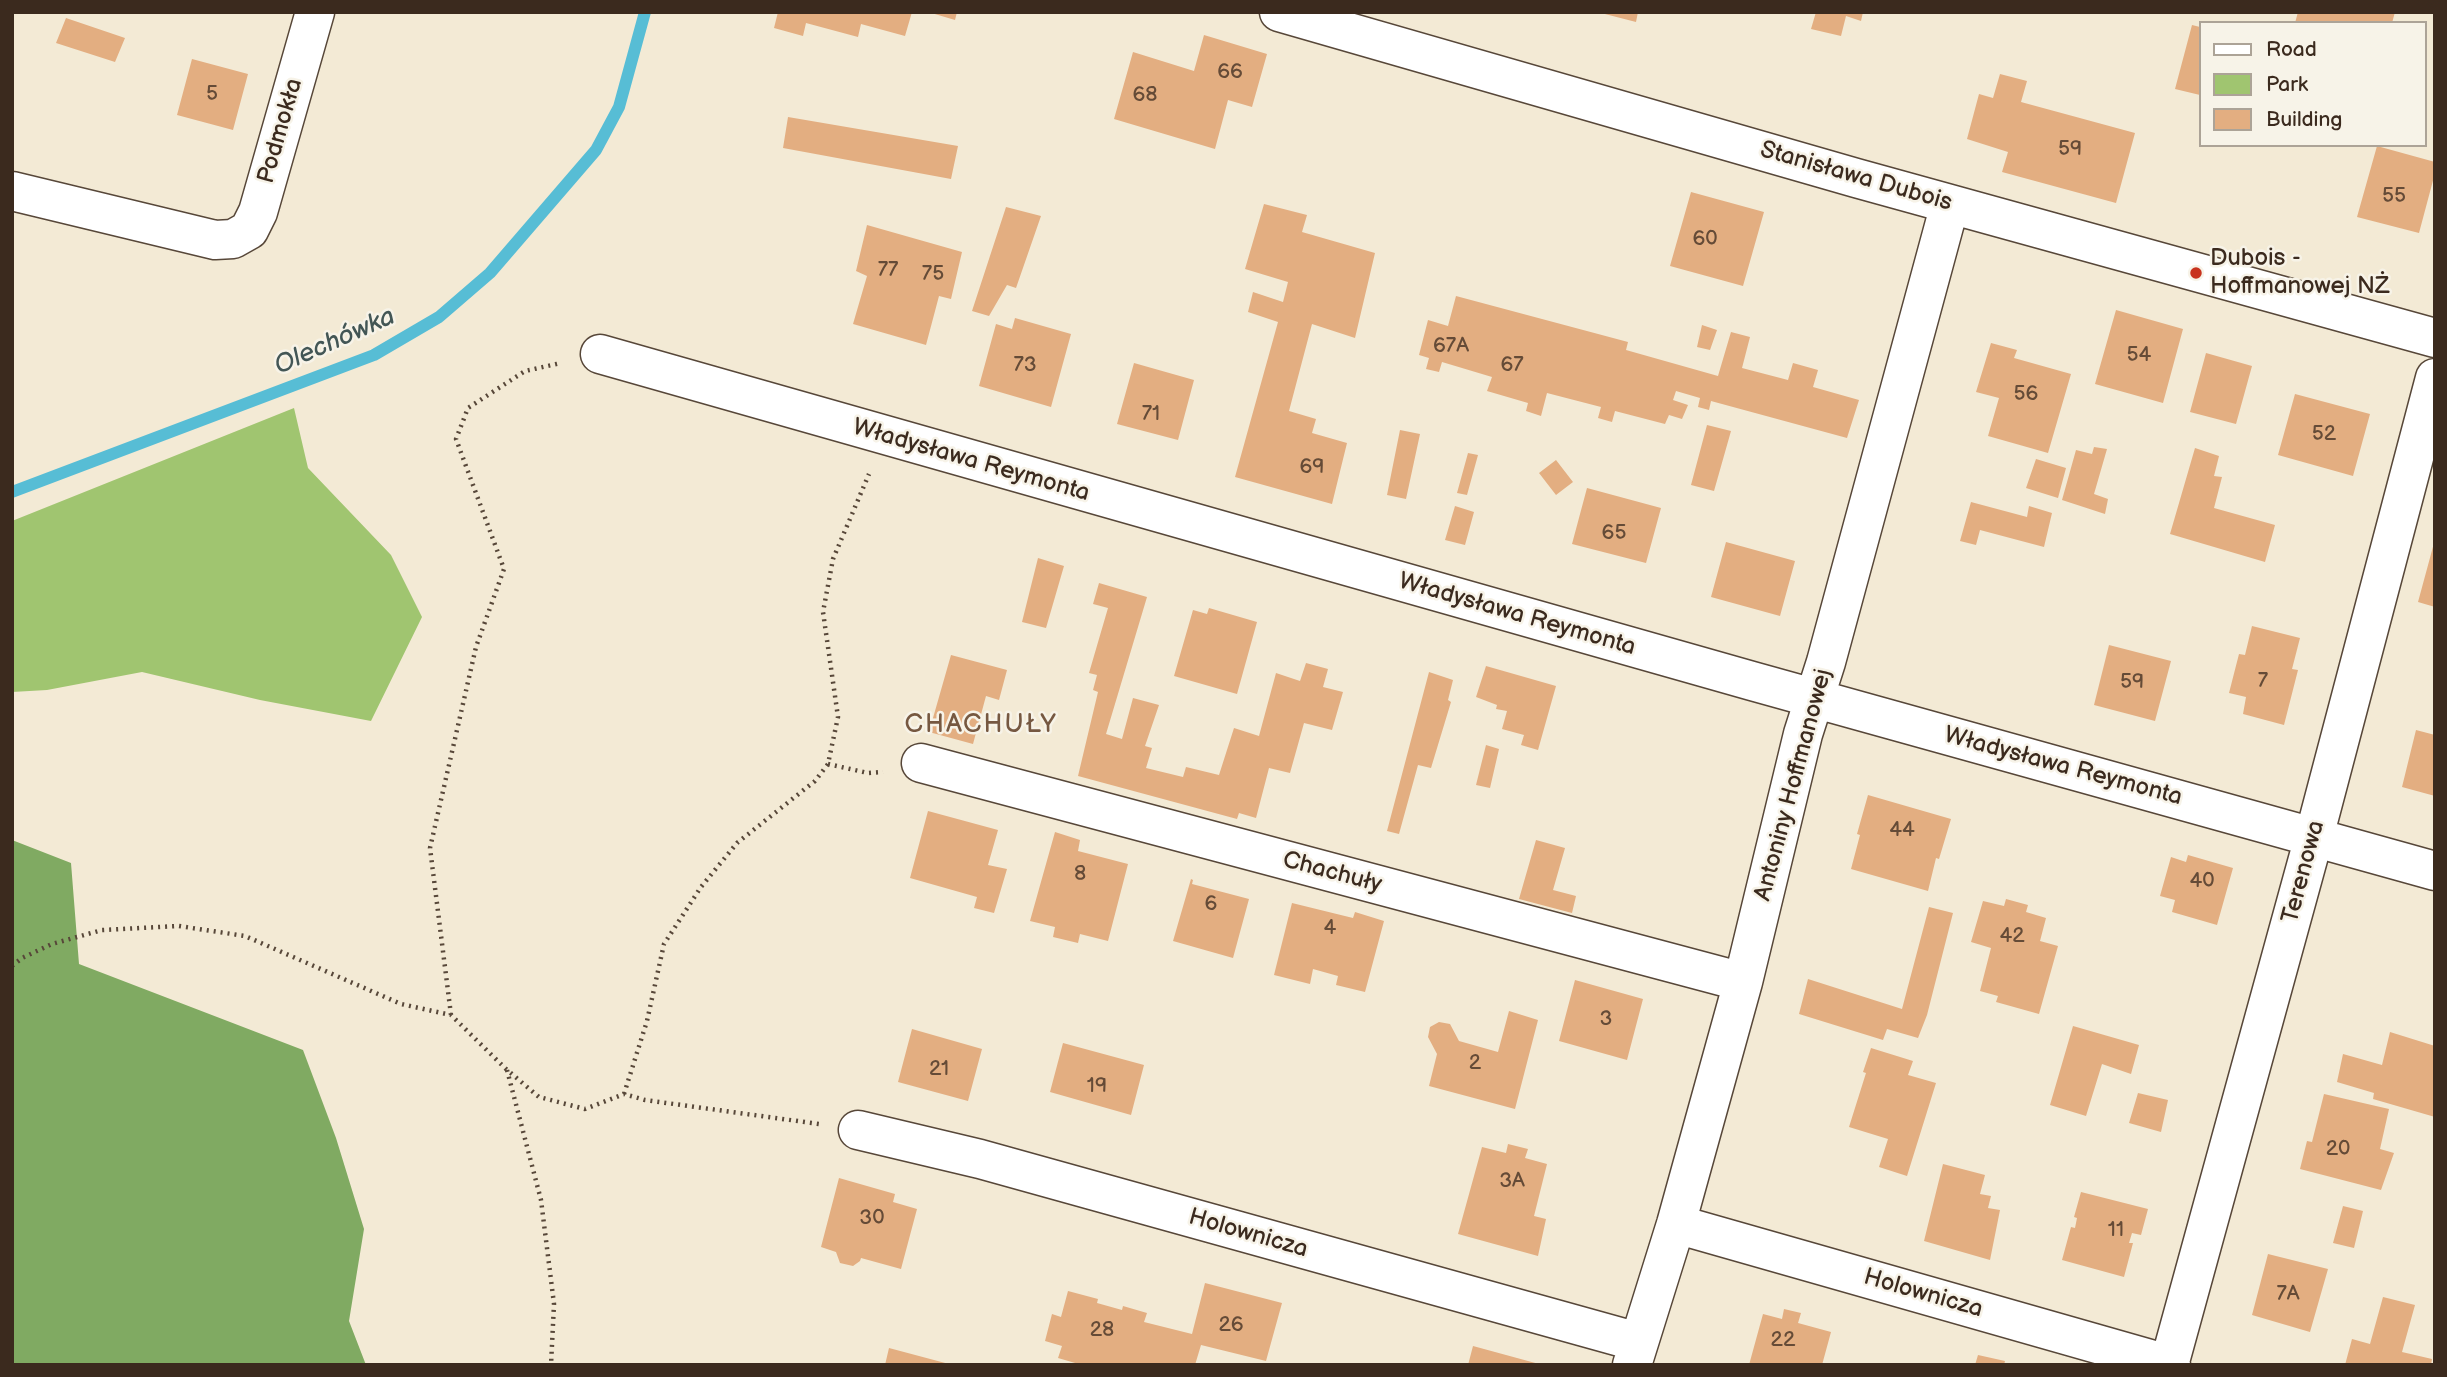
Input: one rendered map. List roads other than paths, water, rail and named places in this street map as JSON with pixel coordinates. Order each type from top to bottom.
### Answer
[{"type":"street","name":"Podmokła","points":[[12,191],[215,240],[233,239],[249,230],[258,212],[315,12]]},
{"type":"street","name":"Stanisława Dubois","points":[[1279,12],[1950,204],[2435,338]]},
{"type":"street","name":"Antoniny Hoffmanowej","points":[[1635,1353],[1676,1224],[1743,982],[1803,734],[1816,699],[1950,204]]},
{"type":"street","name":"Władysława Reymonta","points":[[600,354],[886,437],[2435,871]]},
{"type":"street","name":"Terenowa","points":[[2170,1365],[2435,378]]},
{"type":"street","name":"Chachuły","points":[[921,763],[1743,982]]},
{"type":"street","name":"Holownicza","points":[[858,1130],[980,1159],[1635,1353]]},
{"type":"street","name":"Holownicza","points":[[1676,1224],[2170,1365]]},
{"type":"waterway","name":"Olechówka","points":[[12,492],[374,355],[439,317],[490,273],[596,150],[619,107],[645,12]]},
{"type":"place","name":"Dubois - Hoffmanowej NŻ","points":[[2196,273]]},
{"type":"district","name":"CHACHUŁY","points":[[981,725]]}]
